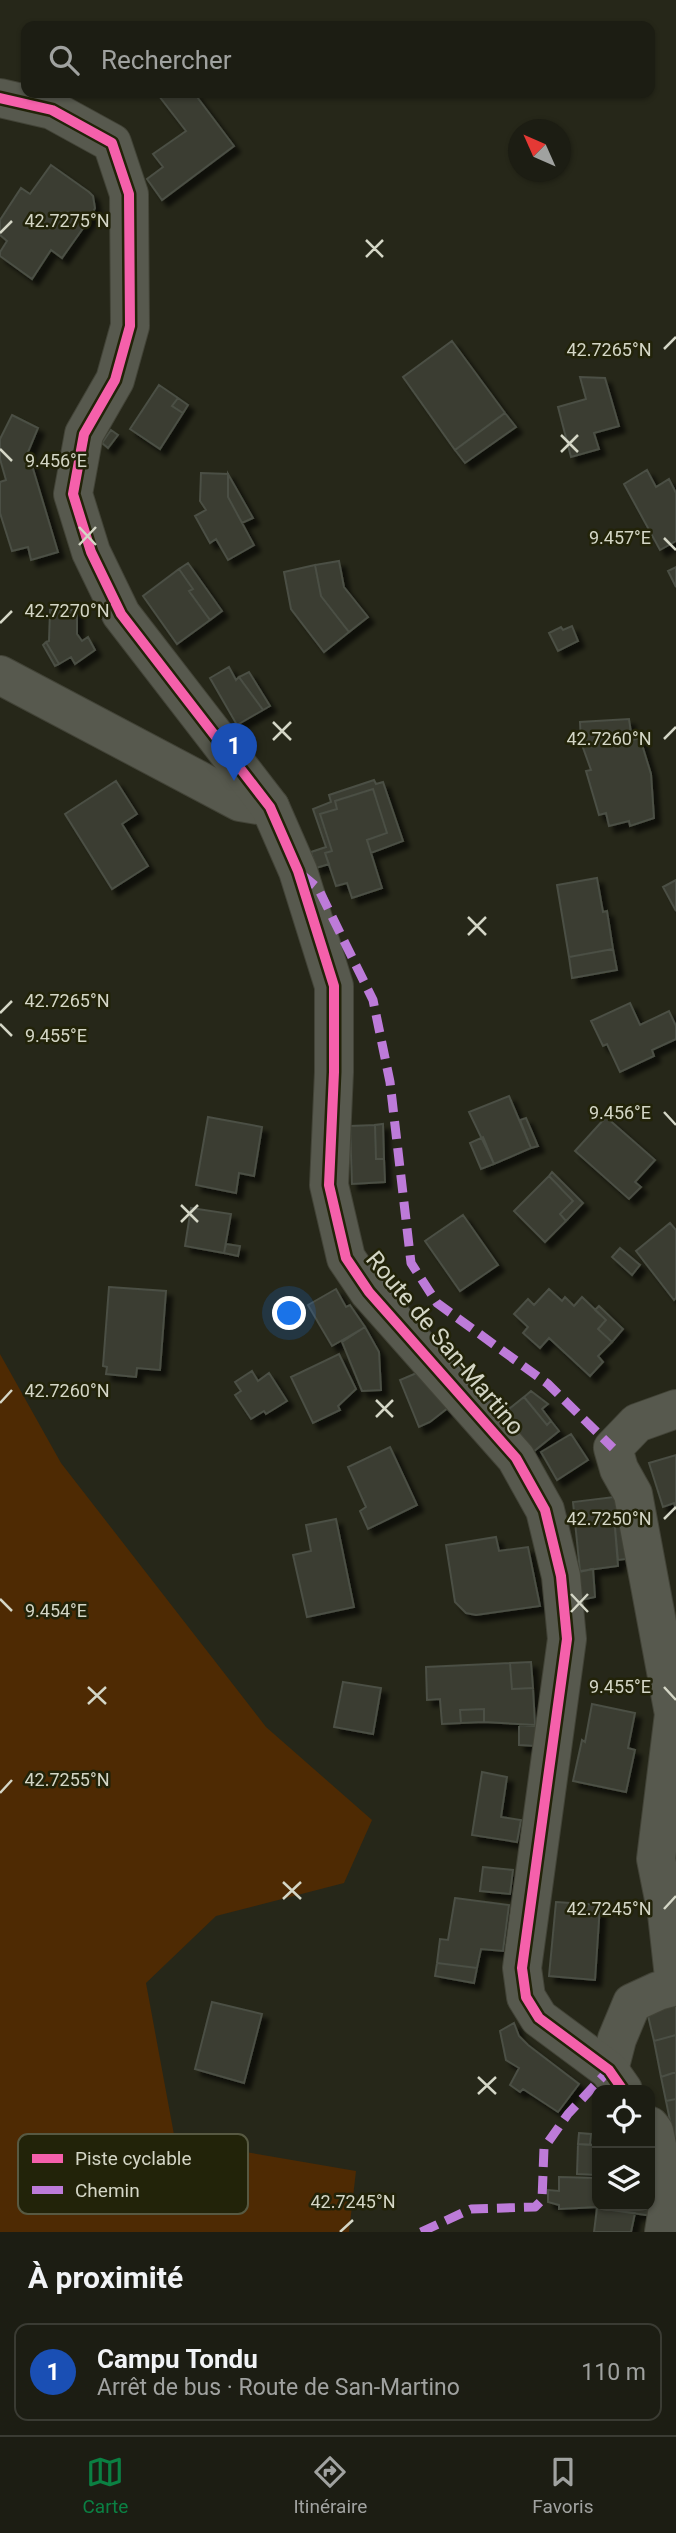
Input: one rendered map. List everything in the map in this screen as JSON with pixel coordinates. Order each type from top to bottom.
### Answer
[{"type":"street","name":"Route de San-Martino","points":[[0,98],[52,110],[112,143],[129,194],[130,326],[115,380],[84,434],[74,494],[91,551],[121,614],[270,807],[298,871],[334,986],[334,1072],[329,1185],[346,1258],[369,1292],[516,1458],[545,1510],[561,1576],[567,1639],[522,1968],[526,1997],[539,2018],[616,2080]]},
{"type":"street","points":[[0,675],[240,802],[270,807]]},
{"type":"street","points":[[616,2080],[617,2039],[632,2003],[676,1986],[667,1914],[656,1859],[674,1714],[633,1494],[619,1469],[613,1448],[637,1423],[676,1409]]},
{"type":"street","points":[[655,2136],[669,2201],[664,2232]]},
{"type":"shaded area","points":[[0,1354],[61,1463],[266,1727],[372,1820],[344,1883],[216,1916],[146,1983],[174,2134],[18,2134],[18,2214],[248,2214],[248,2153],[356,2171],[349,2232],[0,2232]]},
{"type":"building","points":[[161,98],[198,98],[234,146],[162,200],[147,179],[163,167],[153,154],[186,131]]},
{"type":"building","points":[[51,165],[89,192],[93,196],[95,208],[62,258],[51,250],[32,279],[0,256],[7,241],[0,235],[0,220],[21,188],[30,194]]},
{"type":"building","points":[[452,341],[505,413],[455,450],[403,377]]},
{"type":"building","points":[[580,377],[605,378],[619,426],[594,433],[599,449],[571,457],[558,407],[586,399]]},
{"type":"building","points":[[159,385],[178,398],[172,406],[183,413],[160,449],[130,429]]},
{"type":"building","points":[[178,398],[188,405],[183,413],[172,406]]},
{"type":"building","points":[[505,413],[516,427],[465,463],[455,450]]},
{"type":"building","points":[[12,415],[38,428],[28,452],[58,552],[31,560],[28,547],[12,551],[0,513],[0,482],[6,480],[0,459],[0,439]]},
{"type":"building","points":[[111,430],[118,435],[108,448],[102,443]]},
{"type":"building","points":[[647,470],[656,487],[669,479],[676,493],[676,541],[660,550],[624,484]]},
{"type":"building","points":[[201,473],[228,474],[228,497],[254,545],[228,560],[216,539],[210,543],[195,516],[206,510],[200,501]]},
{"type":"building","points":[[228,474],[253,518],[242,523],[228,497]]},
{"type":"building","points":[[339,561],[344,587],[368,617],[349,632],[321,596],[315,565]]},
{"type":"building","points":[[188,563],[222,611],[210,620],[189,591],[193,589],[179,569]]},
{"type":"building","points":[[315,565],[321,596],[349,632],[324,652],[291,609],[284,572]]},
{"type":"building","points":[[676,567],[676,587],[668,571]]},
{"type":"building","points":[[179,569],[193,589],[189,591],[210,620],[177,644],[143,596]]},
{"type":"building","points":[[50,610],[77,610],[77,634],[82,641],[88,637],[95,650],[75,664],[71,657],[59,664],[46,642],[49,641]]},
{"type":"building","points":[[572,626],[578,641],[558,651],[549,633],[561,627],[563,630]]},
{"type":"building","points":[[46,642],[59,664],[55,666],[43,645]]},
{"type":"building","points":[[229,667],[236,680],[239,677],[263,710],[237,725],[210,678]]},
{"type":"building","points":[[249,672],[270,706],[263,710],[239,677]]},
{"type":"building","points":[[629,719],[632,740],[640,738],[651,774],[654,818],[630,826],[629,821],[609,826],[606,813],[599,815],[586,771],[591,770],[581,742],[580,722]]},
{"type":"building","points":[[374,780],[376,784],[383,782],[403,841],[371,853],[367,840],[387,833],[373,789],[335,801],[337,809],[320,814],[332,851],[325,853],[329,864],[316,868],[311,852],[326,847],[313,809],[331,802],[329,795]]},
{"type":"building","points":[[116,781],[137,814],[122,824],[148,866],[112,889],[65,814]]},
{"type":"building","points":[[373,789],[387,833],[367,840],[382,888],[352,898],[347,883],[336,886],[325,853],[332,851],[320,814],[337,809],[335,801]]},
{"type":"building","points":[[597,878],[603,912],[607,911],[613,949],[569,957],[557,885]]},
{"type":"building","points":[[676,880],[676,911],[663,887]]},
{"type":"building","points":[[613,949],[617,970],[572,978],[569,957]]},
{"type":"building","points":[[630,1003],[640,1025],[669,1011],[676,1026],[676,1039],[652,1050],[654,1056],[620,1072],[607,1044],[603,1046],[591,1021]]},
{"type":"building","points":[[509,1096],[531,1148],[494,1164],[469,1112]]},
{"type":"building","points":[[208,1117],[262,1127],[254,1176],[239,1173],[236,1193],[196,1185]]},
{"type":"building","points":[[606,1117],[655,1160],[635,1182],[641,1187],[629,1199],[575,1151]]},
{"type":"building","points":[[526,1118],[538,1146],[531,1148],[520,1120]]},
{"type":"building","points":[[383,1124],[384,1159],[376,1159],[375,1125]]},
{"type":"building","points":[[375,1125],[376,1159],[384,1159],[385,1182],[352,1184],[350,1126]]},
{"type":"building","points":[[483,1137],[494,1164],[481,1169],[470,1143]]},
{"type":"building","points":[[552,1172],[583,1203],[566,1221],[560,1214],[573,1201],[549,1176]]},
{"type":"building","points":[[549,1176],[573,1201],[560,1214],[566,1221],[545,1242],[514,1211]]},
{"type":"building","points":[[191,1208],[231,1214],[224,1253],[185,1246]]},
{"type":"building","points":[[463,1215],[498,1265],[460,1291],[425,1241]]},
{"type":"building","points":[[670,1223],[676,1230],[674,1300],[636,1251]]},
{"type":"building","points":[[226,1244],[240,1246],[238,1256],[224,1253]]},
{"type":"building","points":[[620,1248],[640,1265],[632,1275],[612,1257]]},
{"type":"building","points":[[109,1287],[166,1291],[160,1370],[137,1368],[136,1377],[106,1374],[107,1367],[103,1366]]},
{"type":"building","points":[[336,1289],[346,1307],[350,1305],[365,1327],[332,1346],[308,1305]]},
{"type":"building","points":[[549,1289],[562,1301],[565,1297],[574,1306],[582,1297],[606,1320],[598,1329],[612,1342],[598,1356],[603,1362],[590,1376],[549,1338],[540,1348],[523,1333],[528,1327],[514,1314],[528,1299],[534,1305]]},
{"type":"building","points":[[599,1306],[623,1329],[612,1342],[598,1329],[606,1320],[595,1310]]},
{"type":"building","points":[[365,1327],[379,1352],[381,1390],[362,1391],[342,1342]]},
{"type":"building","points":[[339,1354],[356,1389],[338,1406],[340,1410],[313,1423],[291,1377]]},
{"type":"building","points":[[252,1371],[258,1381],[269,1373],[287,1401],[266,1414],[264,1411],[251,1419],[235,1395],[241,1391],[235,1382]]},
{"type":"building","points":[[419,1372],[449,1407],[419,1427],[400,1380]]},
{"type":"building","points":[[531,1391],[548,1404],[542,1409],[551,1421],[547,1425],[524,1397]]},
{"type":"building","points":[[524,1397],[547,1425],[551,1421],[559,1431],[533,1452],[504,1413]]},
{"type":"building","points":[[571,1434],[588,1460],[557,1480],[541,1452]]},
{"type":"building","points":[[390,1447],[417,1505],[368,1529],[360,1511],[366,1507],[348,1467]]},
{"type":"building","points":[[676,1455],[676,1510],[674,1503],[663,1507],[649,1463]]},
{"type":"building","points":[[622,1496],[628,1514],[614,1516],[618,1566],[580,1571],[573,1502]]},
{"type":"building","points":[[628,1514],[635,1558],[618,1560],[614,1516]]},
{"type":"building","points":[[336,1519],[354,1607],[307,1617],[293,1555],[311,1551],[306,1525]]},
{"type":"building","points":[[496,1537],[499,1551],[528,1547],[540,1606],[476,1615],[466,1613],[455,1602],[446,1545]]},
{"type":"building","points":[[593,1569],[595,1597],[581,1600],[579,1572]]},
{"type":"building","points":[[531,1662],[533,1688],[512,1689],[510,1663]]},
{"type":"building","points":[[510,1663],[512,1689],[533,1688],[535,1725],[484,1722],[484,1709],[460,1710],[461,1723],[442,1724],[440,1699],[427,1700],[426,1667]]},
{"type":"building","points":[[343,1682],[381,1688],[373,1734],[334,1727]]},
{"type":"building","points":[[592,1704],[635,1713],[628,1748],[635,1750],[626,1792],[573,1781],[582,1740],[585,1742]]},
{"type":"building","points":[[484,1709],[484,1722],[461,1723],[460,1710]]},
{"type":"building","points":[[519,1725],[536,1726],[536,1746],[519,1745]]},
{"type":"building","points":[[482,1772],[507,1777],[501,1817],[521,1820],[517,1842],[472,1835]]},
{"type":"building","points":[[483,1867],[513,1870],[510,1894],[480,1891]]},
{"type":"building","points":[[455,1898],[509,1905],[503,1951],[481,1949],[477,1968],[437,1963],[440,1939],[448,1940]]},
{"type":"building","points":[[556,1902],[600,1905],[595,1980],[549,1976]]},
{"type":"building","points":[[437,1963],[477,1968],[474,1983],[435,1976]]},
{"type":"building","points":[[676,1996],[676,2035],[654,2041],[645,2003]]},
{"type":"building","points":[[212,2002],[262,2014],[244,2083],[195,2069]]},
{"type":"building","points":[[514,2023],[519,2036],[528,2045],[579,2084],[558,2112],[523,2089],[520,2092],[510,2085],[519,2068],[506,2060],[500,2031]]},
{"type":"building","points":[[676,2035],[676,2072],[661,2077],[654,2041]]},
{"type":"building","points":[[676,2072],[676,2099],[666,2101],[661,2077]]},
{"type":"building","points":[[676,2099],[676,2150],[666,2101]]},
{"type":"building","points":[[579,2133],[591,2134],[590,2145],[578,2144]]},
{"type":"building","points":[[578,2144],[592,2145],[592,2175],[577,2174]]},
{"type":"building","points":[[559,2177],[592,2178],[592,2207],[559,2209],[559,2205],[548,2202],[548,2190],[559,2191]]},
{"type":"building","points":[[597,2211],[635,2213],[631,2232],[594,2232]]},
{"type":"building","points":[[618,2211],[654,2211],[659,2217]]},
{"type":"marked path","points":[[301,874],[318,888],[373,1000],[390,1082],[411,1263],[437,1303],[548,1384],[613,1448]]},
{"type":"marked path","points":[[421,2232],[471,2209],[535,2207],[542,2200],[544,2148],[568,2114],[609,2070]]},
{"type":"cycle path","points":[[0,98],[52,110],[112,143],[129,194],[130,326],[115,380],[84,434],[73,494],[91,552],[121,614],[270,807],[298,871],[334,986],[334,1072],[329,1185],[346,1258],[369,1292],[516,1458],[545,1510],[561,1576],[567,1639],[522,1968],[526,1997],[539,2018],[609,2070],[620,2085]]},
{"type":"place","name":"Campu Tondu","points":[[234,781]]}]
